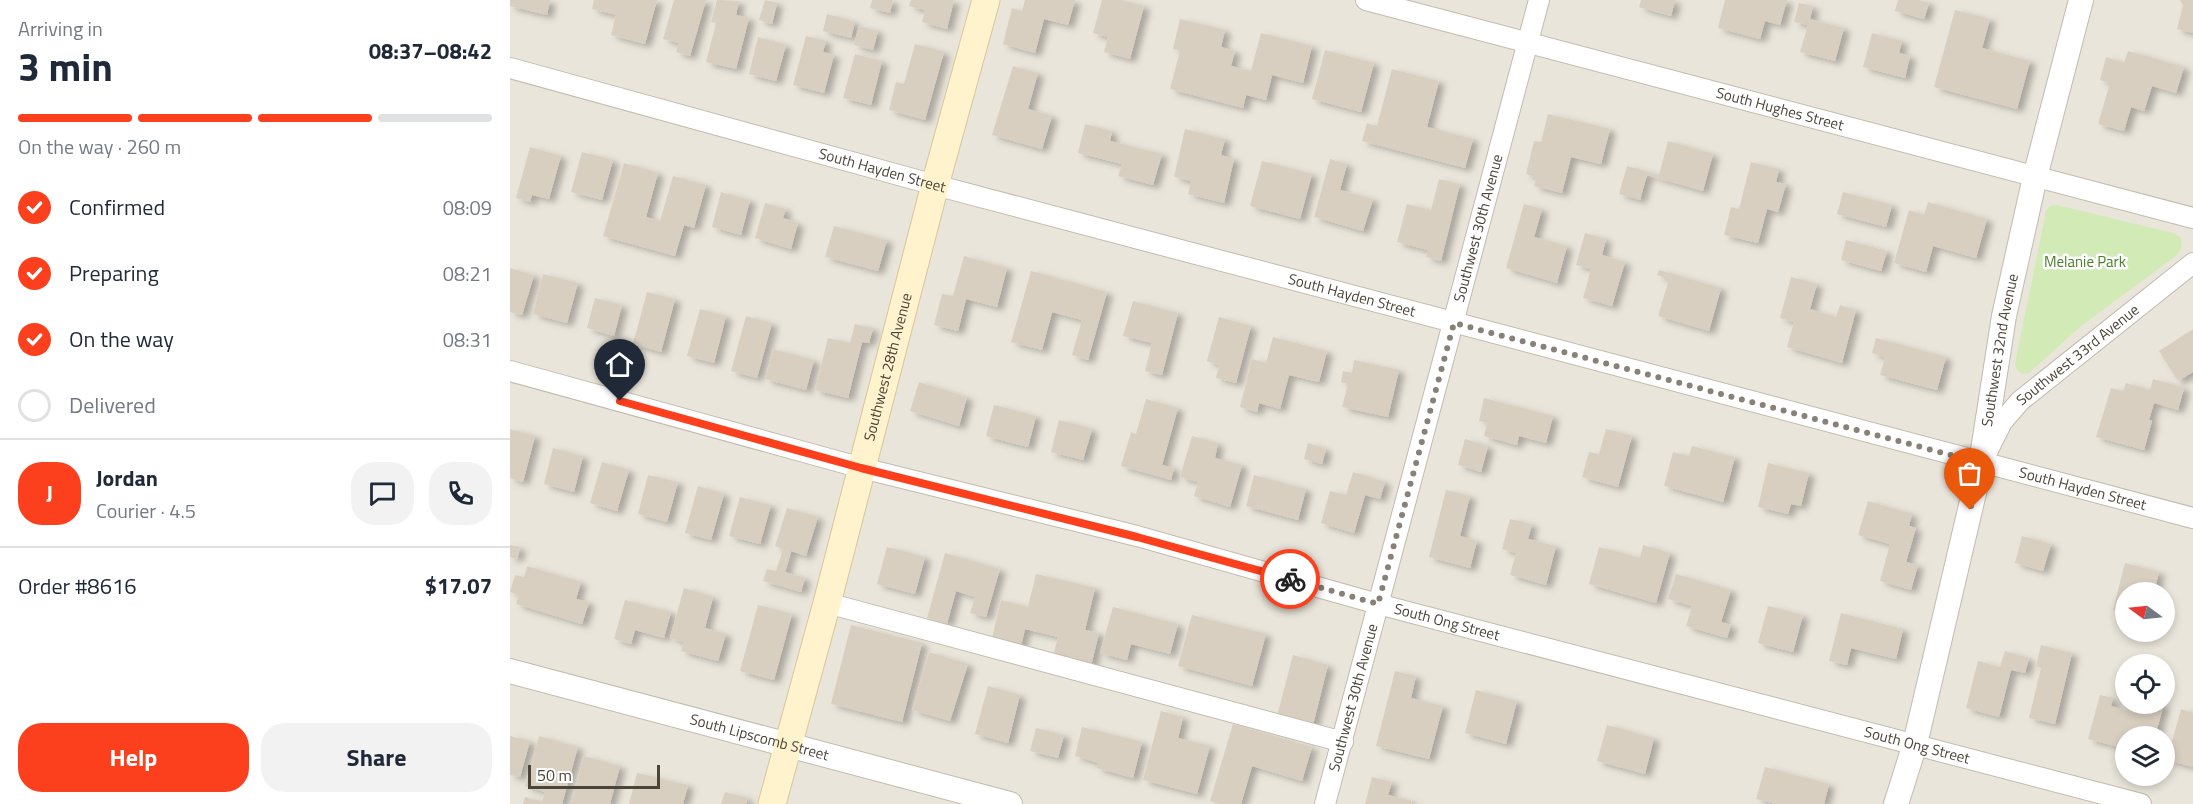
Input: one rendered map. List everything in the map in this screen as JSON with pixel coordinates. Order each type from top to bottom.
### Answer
[{"type":"main road","name":"Southwest 28th Avenue","points":[[772,804],[986,0]]},
{"type":"street","name":"South Hughes Street","points":[[1366,0],[2193,218]]},
{"type":"street","name":"Southwest 30th Avenue","points":[[1325,804],[1539,0]]},
{"type":"street","name":"Southwest 32nd Avenue","points":[[1896,804],[1914,744],[1981,463],[2004,316],[2035,177],[2081,0]]},
{"type":"street","name":"South Hayden Street","points":[[510,68],[935,185],[2193,518]]},
{"type":"street","name":"Southwest 33rd Avenue","points":[[1981,463],[2002,422],[2020,401],[2193,263]]},
{"type":"street","name":"South Ong Street","points":[[510,371],[861,468],[1137,537],[1378,604],[2142,804]]},
{"type":"street","points":[[827,603],[1343,742]]},
{"type":"street","name":"South Lipscomb Street","points":[[510,671],[1010,804]]},
{"type":"shaded area","points":[[510,0],[2193,0],[2193,804],[510,804]]},
{"type":"green space","name":"Melanie Park","points":[[2057,205],[2173,233],[2180,237],[2182,246],[2177,255],[2080,327],[2029,373],[2022,374],[2017,370],[2015,364],[2046,211],[2050,206]]},
{"type":"building","points":[[510,0],[550,0],[547,15],[510,6]]},
{"type":"building","points":[[594,0],[657,0],[645,44],[611,35],[616,15],[592,9]]},
{"type":"building","points":[[674,0],[706,0],[690,56],[676,52],[679,43],[663,39]]},
{"type":"building","points":[[717,0],[739,1],[736,15],[749,18],[736,69],[706,62],[716,23],[711,22]]},
{"type":"building","points":[[765,0],[777,3],[772,24],[759,20]]},
{"type":"building","points":[[872,0],[893,0],[890,13],[870,8]]},
{"type":"building","points":[[911,0],[954,0],[947,29],[922,22],[925,10],[909,6]]},
{"type":"building","points":[[1025,0],[1075,0],[1068,25],[1044,19],[1035,53],[1003,44],[1012,8],[1022,11]]},
{"type":"building","points":[[1102,0],[1121,0],[1144,6],[1130,59],[1104,52],[1108,37],[1093,33]]},
{"type":"building","points":[[1641,0],[1675,0],[1671,16],[1639,7]]},
{"type":"building","points":[[1725,0],[1787,0],[1780,25],[1765,21],[1760,39],[1718,28]]},
{"type":"building","points":[[1898,0],[1919,0],[1929,3],[1924,19],[1895,11]]},
{"type":"building","points":[[2180,0],[2193,0],[2193,33],[2177,29],[2183,5]]},
{"type":"building","points":[[1799,3],[1813,6],[1810,19],[1844,28],[1835,61],[1800,52],[1808,25],[1794,22]]},
{"type":"building","points":[[1955,10],[1990,19],[1982,48],[2030,61],[2017,109],[1934,87]]},
{"type":"building","points":[[827,14],[855,22],[851,38],[823,31]]},
{"type":"building","points":[[1180,19],[1225,30],[1221,47],[1235,51],[1231,66],[1251,71],[1261,33],[1312,46],[1303,83],[1272,75],[1266,100],[1246,95],[1243,108],[1170,89],[1180,51],[1173,49]]},
{"type":"building","points":[[859,26],[878,31],[873,50],[854,45]]},
{"type":"building","points":[[1872,33],[1902,41],[1899,53],[1910,56],[1905,78],[1863,67]]},
{"type":"building","points":[[806,36],[826,41],[823,52],[834,55],[824,93],[793,85]]},
{"type":"building","points":[[758,37],[786,45],[776,81],[749,74]]},
{"type":"building","points":[[915,44],[944,52],[925,120],[889,110],[896,82],[904,84]]},
{"type":"building","points":[[1325,50],[1374,63],[1361,112],[1312,99]]},
{"type":"building","points":[[2128,51],[2184,67],[2176,93],[2152,86],[2144,111],[2131,107],[2124,131],[2098,124],[2110,83],[2100,80],[2106,57],[2124,63]]},
{"type":"building","points":[[855,54],[882,61],[871,105],[843,98]]},
{"type":"building","points":[[1013,66],[1038,73],[1028,109],[1052,116],[1042,149],[992,135]]},
{"type":"building","points":[[1392,69],[1439,81],[1427,127],[1473,139],[1465,168],[1362,141],[1367,123],[1377,126]]},
{"type":"building","points":[[1548,114],[1610,129],[1601,164],[1571,157],[1562,193],[1534,186],[1536,177],[1526,174],[1534,141],[1541,142]]},
{"type":"building","points":[[1085,124],[1112,131],[1110,141],[1162,154],[1153,185],[1118,176],[1122,164],[1078,153]]},
{"type":"building","points":[[1185,129],[1225,139],[1221,155],[1234,159],[1224,203],[1188,194],[1191,181],[1174,177]]},
{"type":"building","points":[[1668,141],[1713,154],[1703,191],[1647,175],[1640,200],[1619,194],[1627,166],[1659,175]]},
{"type":"building","points":[[530,147],[561,156],[549,199],[532,195],[530,202],[516,198]]},
{"type":"building","points":[[582,152],[613,160],[602,200],[571,192]]},
{"type":"building","points":[[1330,159],[1347,164],[1340,190],[1373,199],[1363,231],[1314,217]]},
{"type":"building","points":[[1262,161],[1312,174],[1300,219],[1250,206]]},
{"type":"building","points":[[1751,162],[1779,169],[1776,182],[1786,184],[1778,212],[1767,209],[1758,243],[1724,235],[1731,207],[1739,209]]},
{"type":"building","points":[[624,163],[658,173],[646,217],[660,221],[673,176],[706,185],[694,228],[684,225],[675,256],[603,236]]},
{"type":"building","points":[[1439,179],[1460,184],[1441,261],[1426,257],[1428,250],[1397,242],[1407,204],[1431,210]]},
{"type":"building","points":[[721,192],[750,200],[741,235],[712,227]]},
{"type":"building","points":[[1843,192],[1892,205],[1886,227],[1837,214]]},
{"type":"building","points":[[1928,202],[1987,219],[1976,258],[1933,246],[1926,272],[1894,263],[1909,210],[1924,215]]},
{"type":"building","points":[[765,203],[786,209],[783,218],[798,223],[791,249],[755,238]]},
{"type":"building","points":[[1524,204],[1542,209],[1534,237],[1567,246],[1557,283],[1506,268]]},
{"type":"building","points":[[834,226],[887,240],[878,271],[825,257]]},
{"type":"building","points":[[1585,233],[1606,239],[1602,255],[1625,262],[1612,306],[1583,298],[1591,269],[1576,265]]},
{"type":"building","points":[[1846,240],[1887,251],[1881,271],[1841,260]]},
{"type":"building","points":[[964,256],[1007,268],[997,307],[966,299],[958,331],[934,325],[942,294],[953,296]]},
{"type":"building","points":[[510,268],[534,275],[522,315],[510,312]]},
{"type":"building","points":[[1659,270],[1721,288],[1709,331],[1658,316],[1669,279],[1657,275]]},
{"type":"building","points":[[1031,271],[1107,292],[1088,360],[1072,355],[1082,320],[1052,312],[1042,350],[1011,342]]},
{"type":"building","points":[[543,274],[578,283],[567,323],[533,314]]},
{"type":"building","points":[[1791,277],[1817,284],[1810,309],[1836,317],[1840,305],[1856,310],[1842,363],[1787,347],[1794,322],[1780,318]]},
{"type":"building","points":[[647,292],[675,299],[661,352],[633,344]]},
{"type":"building","points":[[595,298],[622,305],[614,336],[587,328]]},
{"type":"building","points":[[1133,301],[1178,313],[1162,375],[1145,371],[1152,343],[1123,336]]},
{"type":"building","points":[[700,309],[726,316],[714,363],[687,356]]},
{"type":"building","points":[[746,316],[772,323],[757,378],[731,371]]},
{"type":"building","points":[[1219,317],[1251,326],[1236,383],[1216,378],[1219,365],[1207,361]]},
{"type":"building","points":[[855,324],[873,328],[869,343],[862,342],[848,398],[815,390],[828,338],[850,343]]},
{"type":"building","points":[[2193,329],[2193,372],[2178,381],[2159,351]]},
{"type":"building","points":[[1273,337],[1327,351],[1319,382],[1289,375],[1280,409],[1259,403],[1257,412],[1240,407],[1252,359],[1266,363]]},
{"type":"building","points":[[1876,338],[1946,357],[1937,390],[1880,375],[1885,357],[1872,353]]},
{"type":"building","points":[[773,349],[814,360],[806,390],[765,379]]},
{"type":"building","points":[[1354,360],[1399,370],[1388,417],[1342,407],[1348,384],[1341,382],[1343,371],[1352,373]]},
{"type":"building","points":[[2153,379],[2184,388],[2178,410],[2154,403],[2144,450],[2096,437],[2111,388],[2123,391],[2126,383],[2150,390]]},
{"type":"building","points":[[919,382],[967,397],[959,426],[910,411]]},
{"type":"building","points":[[1484,398],[1553,416],[1546,443],[1519,436],[1517,445],[1484,436],[1487,423],[1479,421]]},
{"type":"building","points":[[1146,399],[1178,408],[1162,465],[1174,468],[1171,480],[1121,466],[1131,432],[1136,434]]},
{"type":"building","points":[[994,405],[1036,416],[1028,447],[986,436]]},
{"type":"building","points":[[1059,420],[1092,429],[1083,460],[1051,452]]},
{"type":"building","points":[[510,429],[535,436],[523,482],[510,478]]},
{"type":"building","points":[[1606,429],[1632,436],[1618,487],[1582,477],[1589,452],[1599,454]]},
{"type":"building","points":[[1192,436],[1218,443],[1215,458],[1242,465],[1230,507],[1194,496],[1198,482],[1180,477]]},
{"type":"building","points":[[1465,439],[1488,446],[1481,472],[1458,465]]},
{"type":"building","points":[[1308,443],[1326,449],[1322,464],[1304,459]]},
{"type":"building","points":[[1692,446],[1735,457],[1723,502],[1664,486],[1673,452],[1689,456]]},
{"type":"building","points":[[553,448],[583,456],[574,492],[544,484]]},
{"type":"building","points":[[602,462],[629,470],[617,511],[590,503]]},
{"type":"building","points":[[1768,463],[1809,473],[1801,506],[1791,504],[1788,514],[1758,507]]},
{"type":"building","points":[[1353,472],[1385,482],[1380,499],[1365,495],[1354,533],[1321,523],[1330,491],[1346,495]]},
{"type":"building","points":[[648,475],[678,482],[667,522],[638,514]]},
{"type":"building","points":[[1254,475],[1306,489],[1298,520],[1246,506]]},
{"type":"building","points":[[698,486],[724,494],[711,540],[685,533]]},
{"type":"building","points":[[1446,490],[1470,496],[1460,536],[1477,541],[1470,568],[1429,557]]},
{"type":"building","points":[[740,497],[771,505],[760,544],[729,536]]},
{"type":"building","points":[[1868,501],[1912,514],[1909,526],[1916,528],[1906,562],[1918,565],[1911,590],[1880,581],[1890,544],[1858,535]]},
{"type":"building","points":[[787,508],[818,517],[806,556],[791,551],[785,572],[805,578],[801,592],[763,581],[767,569],[776,571],[783,549],[775,546]]},
{"type":"building","points":[[1510,519],[1532,524],[1528,539],[1556,546],[1546,585],[1510,575],[1516,553],[1502,549]]},
{"type":"building","points":[[2022,536],[2051,544],[2043,571],[2015,563]]},
{"type":"building","points":[[510,545],[520,547],[517,559],[510,557]]},
{"type":"building","points":[[1643,545],[1670,553],[1656,603],[1589,584],[1599,547],[1640,558]]},
{"type":"building","points":[[887,547],[925,557],[915,594],[877,584]]},
{"type":"building","points":[[945,553],[1000,569],[986,617],[970,613],[975,597],[956,591],[947,624],[927,618]]},
{"type":"building","points":[[2125,563],[2159,572],[2156,582],[2120,582]]},
{"type":"building","points":[[527,566],[581,582],[576,599],[589,602],[582,624],[516,604],[519,595],[510,592],[515,575],[524,577]]},
{"type":"building","points":[[1036,574],[1095,588],[1085,630],[1099,633],[1091,666],[1053,656],[1058,637],[1025,629],[1020,650],[991,642],[1001,600],[1028,607]]},
{"type":"building","points":[[1676,574],[1731,590],[1721,622],[1731,625],[1727,638],[1686,626],[1692,606],[1668,599]]},
{"type":"building","points":[[684,588],[713,597],[705,628],[726,634],[718,661],[681,651],[684,642],[670,638]]},
{"type":"building","points":[[625,600],[671,612],[664,638],[635,630],[631,644],[614,639]]},
{"type":"building","points":[[758,605],[792,614],[774,680],[740,671]]},
{"type":"building","points":[[1768,606],[1803,615],[1793,652],[1758,643]]},
{"type":"building","points":[[1113,607],[1178,624],[1170,654],[1131,644],[1127,660],[1100,653]]},
{"type":"building","points":[[1841,613],[1903,629],[1896,659],[1851,648],[1847,665],[1829,661]]},
{"type":"building","points":[[1192,615],[1266,634],[1252,686],[1178,666]]},
{"type":"building","points":[[851,625],[922,643],[902,722],[831,704]]},
{"type":"building","points":[[2041,645],[2072,653],[2055,724],[2029,718],[2041,668],[2036,666]]},
{"type":"building","points":[[2005,651],[2029,658],[2025,673],[2011,670],[1999,717],[1966,708],[1978,661],[2000,667]]},
{"type":"building","points":[[929,652],[968,664],[950,721],[912,710]]},
{"type":"building","points":[[1293,655],[1328,665],[1312,729],[1276,720]]},
{"type":"building","points":[[1395,671],[1416,676],[1411,698],[1443,706],[1429,759],[1376,746]]},
{"type":"building","points":[[988,686],[1020,695],[1008,743],[975,734]]},
{"type":"building","points":[[1476,690],[1517,701],[1506,744],[1465,733]]},
{"type":"building","points":[[2100,695],[2113,698],[2111,706],[2115,707],[2115,714],[2161,714],[2158,726],[2115,726],[2115,746],[2088,739]]},
{"type":"building","points":[[2181,709],[2193,713],[2193,767],[2175,762],[2175,731]]},
{"type":"building","points":[[1161,711],[1183,717],[1178,738],[1210,746],[1197,794],[1143,780]]},
{"type":"building","points":[[1233,724],[1312,747],[1302,781],[1252,766],[1241,804],[1219,804],[1210,801]]},
{"type":"building","points":[[1607,725],[1654,738],[1645,774],[1597,761]]},
{"type":"building","points":[[1082,727],[1142,742],[1133,778],[1097,768],[1099,763],[1075,756]]},
{"type":"building","points":[[1036,728],[1064,735],[1058,758],[1030,751]]},
{"type":"building","points":[[510,736],[530,741],[520,777],[510,775]]},
{"type":"building","points":[[539,736],[578,747],[562,804],[523,804],[525,797],[542,801],[545,792],[525,786]]},
{"type":"building","points":[[584,756],[620,766],[610,804],[571,804]]},
{"type":"building","points":[[1765,767],[1829,784],[1824,804],[1776,804],[1756,799]]},
{"type":"building","points":[[637,773],[688,785],[683,804],[629,804]]},
{"type":"building","points":[[1372,777],[1392,782],[1388,795],[1412,801],[1411,804],[1365,804]]},
{"type":"building","points":[[725,792],[748,798],[746,804],[721,804]]},
{"type":"way so far","points":[[1290,579],[1378,604],[1454,323],[1981,463],[1970,510]]},
{"type":"route","points":[[620,401],[861,468],[1137,537],[1290,579]]}]
